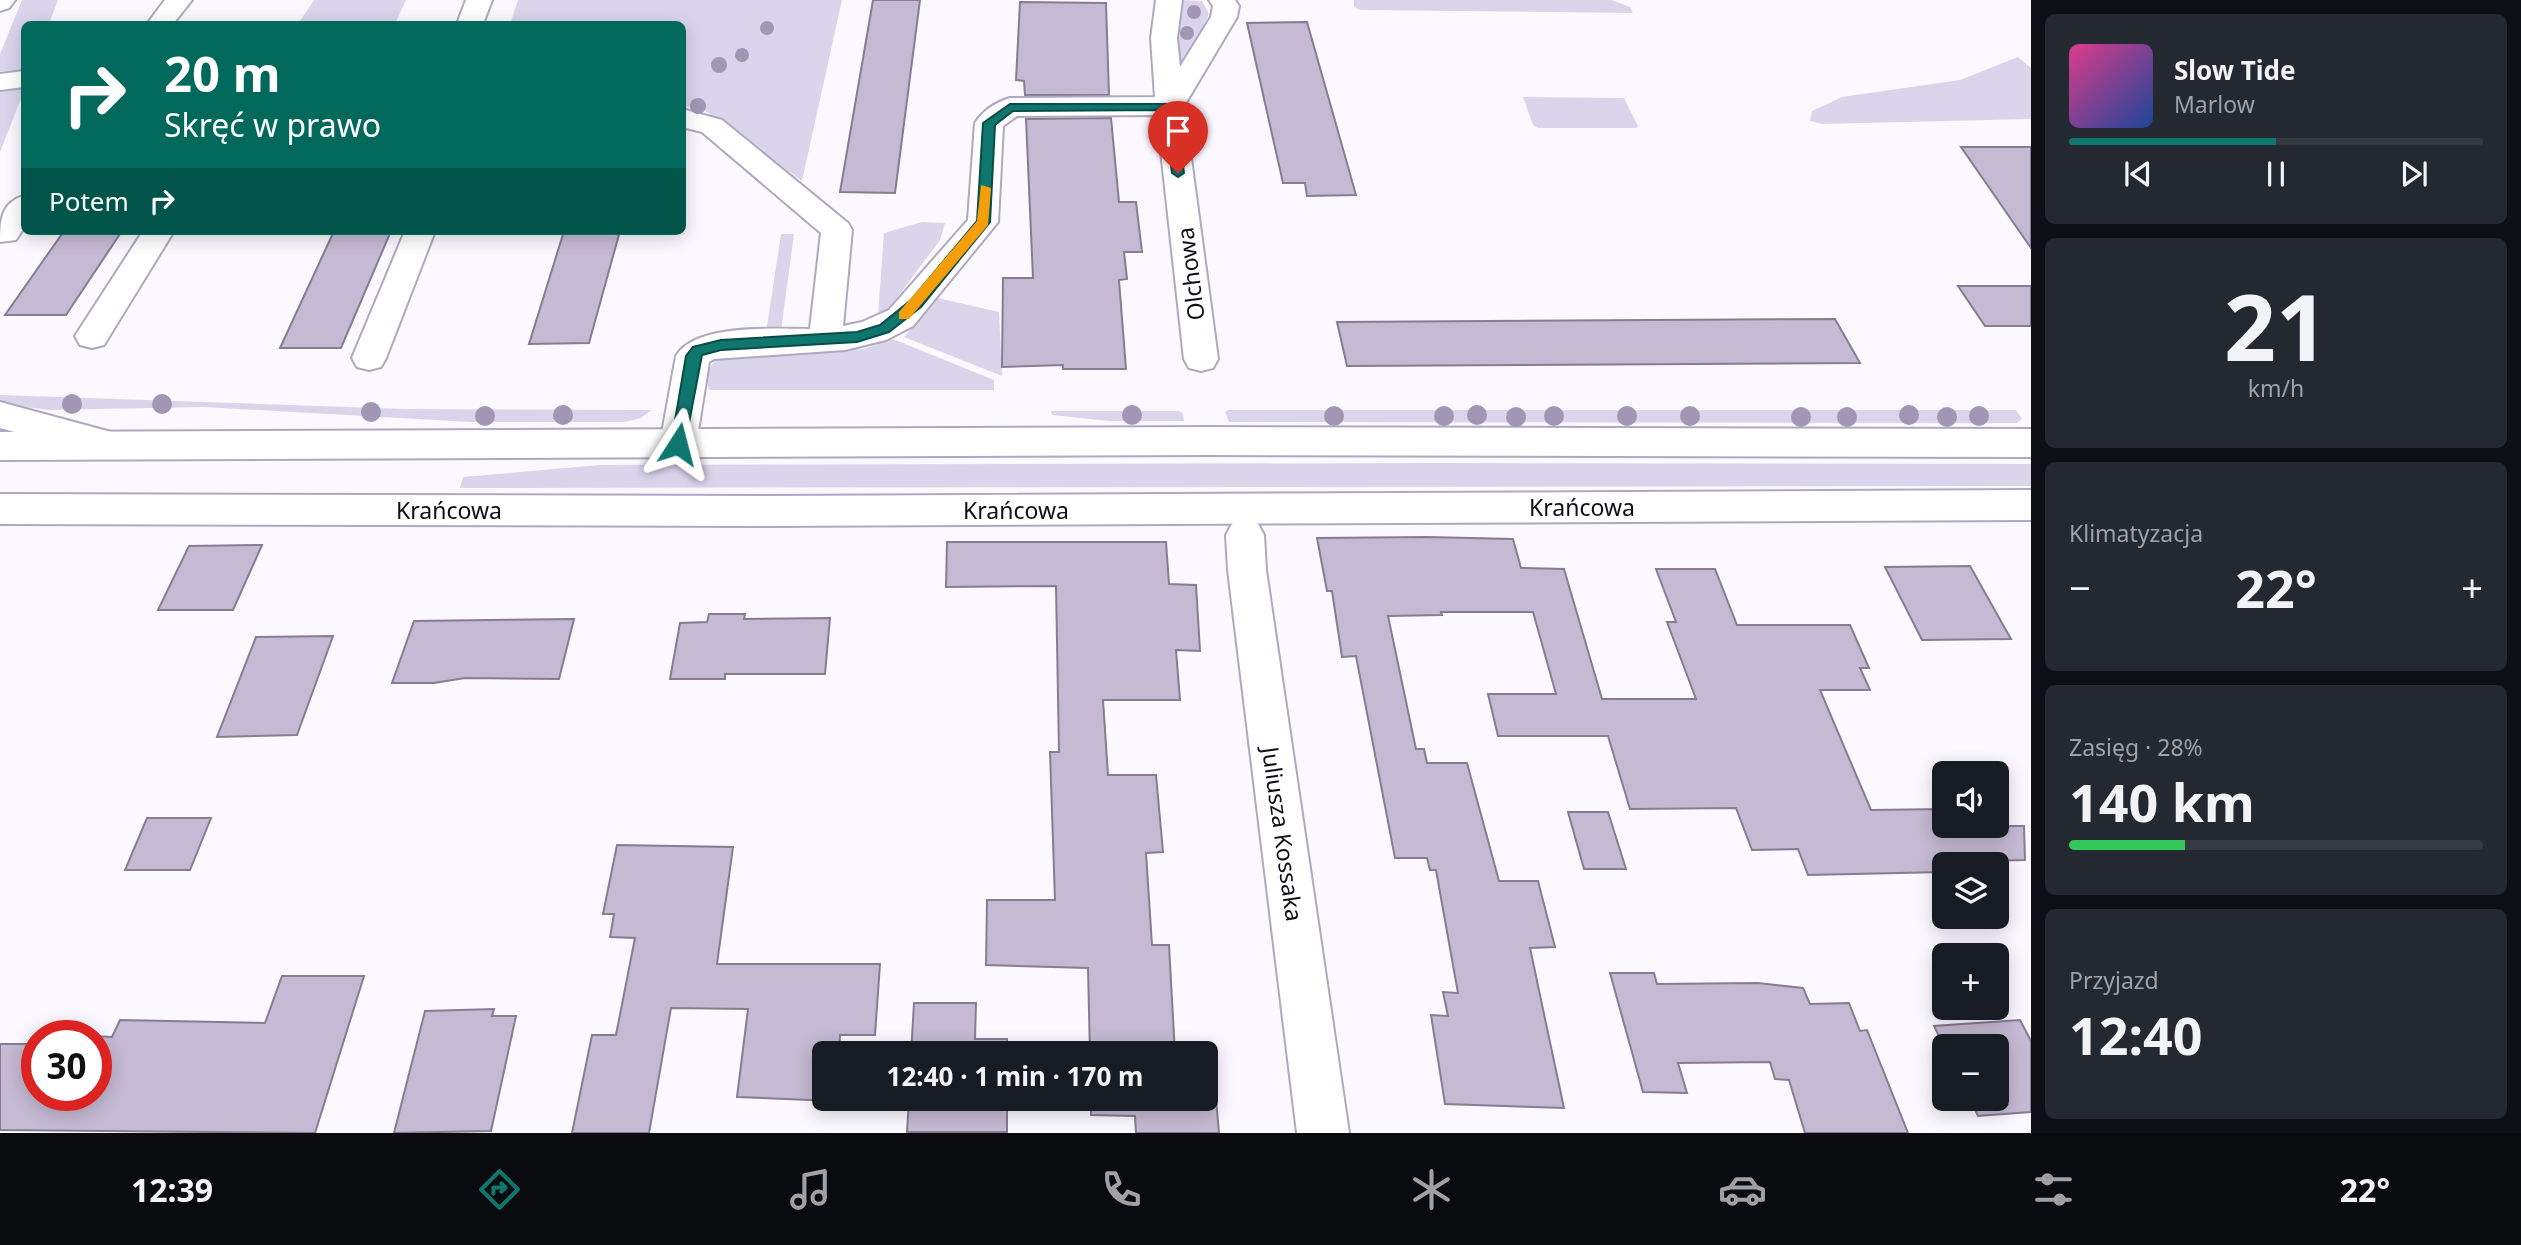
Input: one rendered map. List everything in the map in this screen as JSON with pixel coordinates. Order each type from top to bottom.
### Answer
[{"type":"main road","points":[[162,21],[179,0]]},
{"type":"main road","points":[[471,21],[479,0]]},
{"type":"main road","name":"Olchowa","points":[[1169,0],[1164,38],[1200,359]]},
{"type":"main road","points":[[678,444],[693,356],[698,351],[721,345],[825,341],[857,337],[884,328],[901,318],[983,222],[989,123],[1010,107],[1170,106],[1224,17],[1226,6],[1222,0]]},
{"type":"main road","points":[[0,82],[21,79]]},
{"type":"main road","points":[[686,119],[712,126],[837,230],[825,341]]},
{"type":"main road","points":[[5,233],[21,210]]},
{"type":"main road","points":[[92,336],[156,235]]},
{"type":"main road","points":[[369,358],[418,235]]},
{"type":"main road","points":[[0,415],[109,445]]},
{"type":"main road","points":[[0,446],[1208,440],[2031,443]]},
{"type":"main road","name":"Krańcowa","points":[[0,509],[769,511],[2031,505]]},
{"type":"main road","name":"Juliusza Kossaka","points":[[1245,535],[1247,570],[1323,1133]]},
{"type":"shaded area","points":[[22,0],[58,0],[50,21],[21,21],[21,71],[0,71],[0,54]]},
{"type":"shaded area","points":[[314,0],[406,0],[396,21],[300,21]]},
{"type":"shaded area","points":[[518,0],[842,0],[802,181],[704,110],[686,107],[686,21],[511,21]]},
{"type":"shaded area","points":[[1182,0],[1202,1],[1209,14],[1188,60],[1181,62],[1173,59],[1179,3]]},
{"type":"shaded area","points":[[1354,0],[1612,0],[1630,7],[1633,13],[1360,10],[1354,7]]},
{"type":"shaded area","points":[[2018,57],[2031,68],[2031,119],[1822,124],[1810,121],[1812,111],[1842,97],[1960,80]]},
{"type":"shaded area","points":[[21,84],[21,99],[0,152],[0,88]]},
{"type":"shaded area","points":[[1523,97],[1624,98],[1638,126],[1538,128],[1533,125]]},
{"type":"shaded area","points":[[922,222],[945,223],[940,240],[884,315],[878,315],[884,233]]},
{"type":"shaded area","points":[[781,234],[794,234],[781,331],[766,333]]},
{"type":"shaded area","points":[[938,298],[999,312],[1002,376],[904,337]]},
{"type":"shaded area","points":[[893,339],[994,380],[994,390],[709,390],[708,374],[716,360],[863,349]]},
{"type":"shaded area","points":[[0,395],[406,409],[652,410],[641,418],[625,422],[470,422],[203,407],[48,410],[0,403]]},
{"type":"shaded area","points":[[2016,410],[2022,419],[2017,423],[1229,422],[1225,412]]},
{"type":"shaded area","points":[[1051,411],[1178,411],[1183,413],[1184,421],[1109,421],[1052,415]]},
{"type":"shaded area","points":[[2031,464],[2031,486],[460,488],[463,477],[600,465]]},
{"type":"building","points":[[873,0],[920,0],[895,193],[840,192]]},
{"type":"building","points":[[1020,2],[1106,3],[1109,95],[1025,95],[1024,81],[1016,80]]},
{"type":"building","points":[[1307,22],[1356,195],[1307,196],[1305,183],[1283,183],[1247,23]]},
{"type":"building","points":[[1111,118],[1119,202],[1136,202],[1142,252],[1124,252],[1127,279],[1119,280],[1126,369],[1063,369],[1063,365],[1002,367],[1003,278],[1033,278],[1026,119]]},
{"type":"building","points":[[1961,147],[2031,147],[2031,248]]},
{"type":"building","points":[[61,235],[119,235],[66,315],[5,315]]},
{"type":"building","points":[[332,235],[389,235],[341,348],[280,348]]},
{"type":"building","points":[[563,235],[619,235],[589,343],[529,344]]},
{"type":"building","points":[[1958,286],[2031,286],[2031,326],[1985,326]]},
{"type":"building","points":[[1835,319],[1860,363],[1347,366],[1337,322]]},
{"type":"building","points":[[1317,538],[1513,539],[1521,568],[1564,569],[1602,699],[1696,699],[1667,622],[1676,622],[1656,569],[1715,569],[1737,625],[1850,625],[1869,668],[1860,668],[1870,690],[1820,690],[1871,810],[1932,809],[1932,838],[2009,838],[2009,826],[2024,826],[2025,860],[2009,860],[2009,852],[1932,852],[1932,872],[1808,875],[1798,849],[1752,850],[1736,808],[1630,809],[1608,736],[1498,736],[1488,694],[1556,694],[1533,612],[1441,612],[1442,615],[1388,616],[1416,749],[1424,749],[1427,763],[1467,763],[1499,881],[1538,881],[1555,947],[1530,948],[1564,1108],[1445,1104],[1431,1015],[1448,1016],[1443,992],[1458,993],[1436,870],[1430,870],[1427,858],[1395,858],[1356,656],[1342,657],[1332,591],[1327,591]]},
{"type":"building","points":[[947,542],[1166,542],[1169,584],[1196,585],[1200,651],[1176,650],[1180,700],[1103,700],[1108,775],[1156,775],[1163,852],[1146,853],[1152,945],[1169,945],[1174,1041],[1090,1041],[1088,968],[986,965],[987,900],[1055,900],[1050,752],[1059,752],[1056,586],[946,587]]},
{"type":"building","points":[[262,545],[233,610],[158,610],[189,546]]},
{"type":"building","points":[[1970,566],[2011,639],[1922,640],[1885,567]]},
{"type":"building","points":[[709,614],[745,614],[744,619],[830,618],[825,674],[725,674],[725,679],[670,679],[680,623],[707,622]]},
{"type":"building","points":[[574,619],[559,679],[465,678],[434,683],[392,683],[414,621]]},
{"type":"building","points":[[333,636],[297,735],[217,737],[256,637]]},
{"type":"building","points":[[1568,812],[1608,812],[1626,869],[1584,869]]},
{"type":"building","points":[[147,818],[211,818],[190,870],[125,870]]},
{"type":"building","points":[[617,845],[733,847],[717,964],[880,964],[875,1035],[840,1035],[840,1041],[812,1041],[812,1100],[737,1097],[748,1009],[671,1008],[649,1133],[572,1133],[592,1035],[616,1035],[635,938],[610,937],[614,914],[603,914]]},
{"type":"building","points":[[1610,973],[1654,973],[1657,984],[1758,983],[1803,988],[1810,1004],[1849,1003],[1860,1031],[1867,1030],[1908,1133],[1805,1133],[1789,1080],[1775,1079],[1770,1062],[1678,1063],[1687,1093],[1643,1092]]},
{"type":"building","points":[[282,976],[364,976],[315,1133],[0,1130],[0,1044],[21,1044],[21,1111],[112,1111],[112,1037],[120,1020],[265,1023]]},
{"type":"building","points":[[914,1003],[976,1003],[975,1039],[1007,1039],[1007,1041],[912,1041]]},
{"type":"building","points":[[494,1009],[492,1016],[516,1016],[491,1131],[394,1133],[425,1011]]},
{"type":"building","points":[[2020,1020],[2031,1041],[2031,1112],[1978,1116],[1976,1111],[2009,1111],[2009,1034],[1938,1034],[1934,1026]]},
{"type":"building","points":[[908,1111],[1007,1111],[1007,1132],[907,1132]]},
{"type":"building","points":[[1091,1111],[1217,1111],[1219,1133],[1136,1133],[1135,1116],[1091,1115]]},
{"type":"slow traffic","points":[[904,315],[983,222],[985,188]]},
{"type":"route","points":[[678,444],[693,356],[698,351],[721,345],[825,341],[857,337],[884,328],[901,318],[916,304],[983,222],[989,123],[1010,107],[1170,106],[1178,173]]}]
